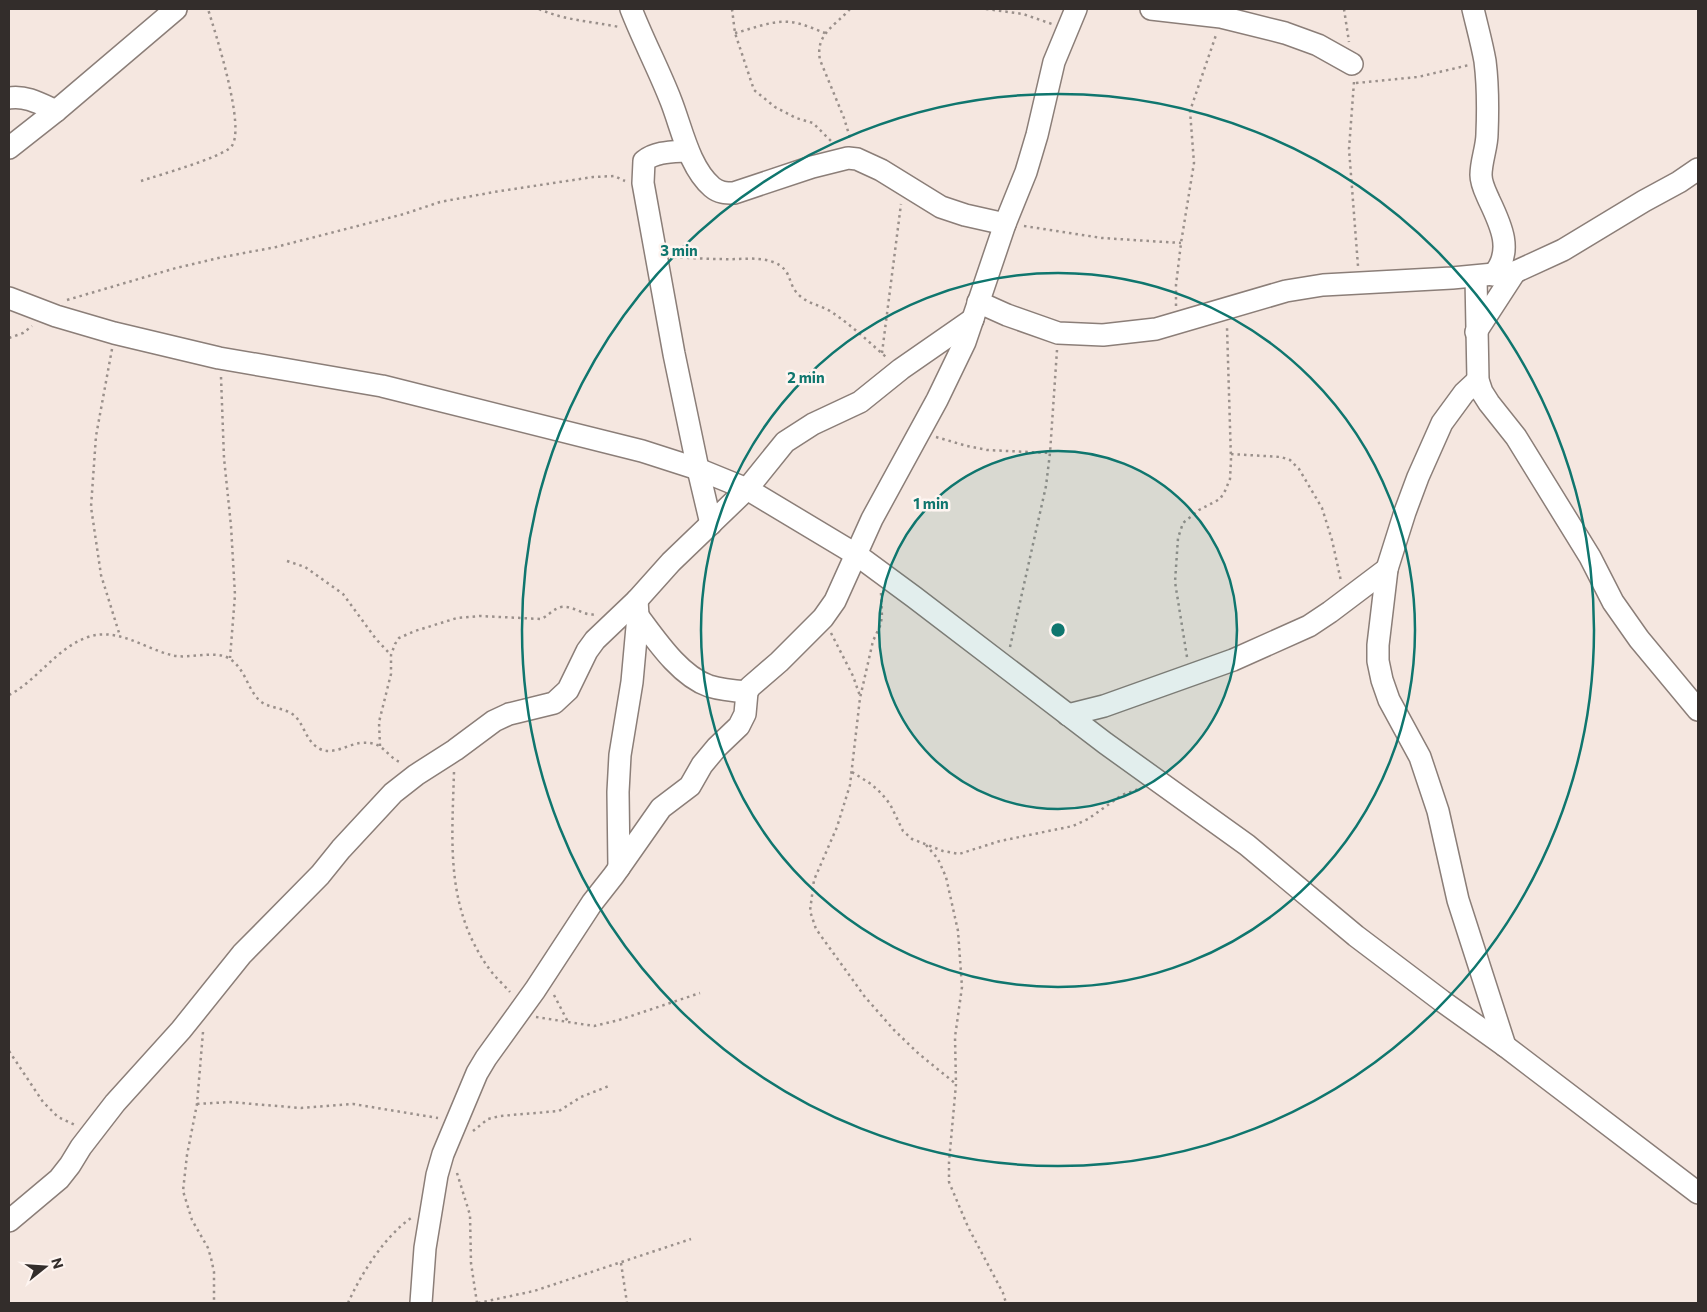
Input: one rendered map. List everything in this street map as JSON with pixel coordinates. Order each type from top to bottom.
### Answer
[{"type":"street","points":[[9,148],[56,111],[176,9]]},
{"type":"street","points":[[631,9],[672,101],[688,151],[707,182],[714,189],[724,193],[734,193],[812,167],[852,158],[881,170],[941,207],[965,215],[1005,224]]},
{"type":"street","points":[[420,1303],[425,1248],[437,1175],[443,1154],[464,1127],[477,1074],[587,910],[661,808],[690,786],[702,765],[717,747],[739,726],[745,714],[750,687],[823,618],[835,601],[872,519],[953,367],[976,311],[1005,224],[1026,172],[1038,135],[1054,62],[1066,29],[1076,9]]},
{"type":"street","points":[[1152,9],[1221,16],[1285,33],[1332,52],[1353,73]]},
{"type":"street","points":[[1473,9],[1485,61],[1487,87],[1487,134],[1481,176],[1505,243],[1498,269],[1484,276]]},
{"type":"street","points":[[9,98],[15,97],[32,100],[56,111]]},
{"type":"street","points":[[688,151],[650,156],[644,161],[642,170],[656,256],[698,469],[711,524]]},
{"type":"street","points":[[976,311],[1058,333],[1103,335],[1139,332],[1178,323],[1286,291],[1323,285],[1484,276],[1516,272],[1563,250],[1698,169]]},
{"type":"street","points":[[1476,332],[1516,272]]},
{"type":"street","points":[[1484,276],[1476,332],[1478,380],[1482,392],[1516,437],[1590,557],[1613,602],[1639,638],[1698,710]]},
{"type":"street","points":[[9,298],[86,326],[114,333],[218,358],[382,386],[642,451],[698,469],[748,489],[857,555],[880,572],[1068,715],[1247,845],[1356,936],[1442,1001],[1506,1046],[1698,1194]]},
{"type":"street","points":[[9,1221],[59,1178],[115,1103],[200,1008],[242,954],[320,875],[341,849],[393,793],[416,775],[502,718],[526,709],[546,706],[563,696],[595,640],[637,608],[671,562],[748,489],[785,442],[800,430],[860,402],[976,311]]},
{"type":"street","points":[[1478,380],[1454,404],[1442,423],[1418,477],[1387,569],[1378,645],[1382,680],[1389,700],[1420,757],[1438,811],[1458,900],[1506,1046]]},
{"type":"street","points":[[1068,715],[1104,706],[1233,660],[1309,626],[1387,569]]},
{"type":"street","points":[[637,608],[667,654],[689,674],[707,685],[726,690],[748,692]]},
{"type":"street","points":[[619,868],[618,792],[620,755],[632,682],[637,608]]},
{"type":"path","points":[[141,181],[218,154],[231,146],[237,132],[229,83],[208,9]]},
{"type":"path","points":[[539,9],[555,16],[640,32]]},
{"type":"path","points":[[732,9],[735,33],[754,90],[758,95],[789,114],[813,123],[852,158]]},
{"type":"path","points":[[850,9],[825,33],[819,46],[820,60],[844,118],[852,158]]},
{"type":"path","points":[[986,9],[1023,14],[1066,29]]},
{"type":"path","points":[[1344,9],[1353,73],[1349,149],[1360,282]]},
{"type":"path","points":[[1178,323],[1176,302],[1181,243],[1194,164],[1190,111],[1221,16]]},
{"type":"path","points":[[735,33],[774,23],[789,22],[825,33]]},
{"type":"path","points":[[1353,73],[1418,77],[1485,61]]},
{"type":"path","points":[[63,301],[176,268],[276,247],[404,214],[440,202],[592,177],[614,176],[623,179],[628,184]]},
{"type":"path","points":[[882,353],[904,185]]},
{"type":"path","points":[[1005,224],[1102,238],[1181,243]]},
{"type":"path","points":[[656,256],[725,259],[753,258],[780,265],[786,269],[793,288],[799,296],[810,303],[829,310],[901,369]]},
{"type":"path","points":[[1190,675],[1175,582],[1178,538],[1183,523],[1199,510],[1220,499],[1226,491],[1230,479],[1227,308]]},
{"type":"path","points":[[9,338],[29,329],[45,312]]},
{"type":"path","points":[[114,333],[96,436],[91,507],[101,576],[120,636]]},
{"type":"path","points":[[1006,667],[1046,486],[1058,333]]},
{"type":"path","points":[[218,358],[235,595],[230,658]]},
{"type":"path","points":[[920,432],[974,448],[1050,453]]},
{"type":"path","points":[[1231,454],[1281,456],[1290,460],[1299,469],[1322,508],[1332,540],[1345,601]]},
{"type":"path","points":[[287,561],[305,567],[343,594],[376,640],[391,655]]},
{"type":"path","points":[[880,572],[882,617],[873,641],[860,698],[852,772],[847,798],[837,827],[814,880],[810,901],[811,919],[816,929],[865,997],[894,1030],[919,1054],[956,1084]]},
{"type":"path","points":[[380,746],[379,722],[391,674],[391,655],[395,644],[406,634],[457,618],[480,616],[541,619],[557,609],[568,607],[592,615],[599,612]]},
{"type":"path","points":[[823,618],[853,676],[860,698]]},
{"type":"path","points":[[9,695],[62,651],[86,637],[100,634],[120,636],[176,656],[211,655],[230,658],[244,675],[258,699],[264,704],[288,712],[296,717],[310,742],[318,748],[326,751],[360,743],[371,743],[380,746],[396,761],[402,763]]},
{"type":"path","points":[[455,750],[452,824],[455,890],[463,922],[473,943],[490,971],[520,1011],[594,1026],[606,1024],[700,993]]},
{"type":"path","points":[[852,772],[881,793],[890,804],[903,830],[912,839],[926,846],[959,854],[1000,841],[1073,826],[1088,820],[1122,794],[1159,782]]},
{"type":"path","points":[[926,846],[938,858],[943,867],[954,907],[958,931],[962,987],[955,1037],[956,1084],[949,1182],[968,1227],[1003,1293],[1006,1303]]},
{"type":"path","points":[[544,976],[568,1022]]},
{"type":"path","points":[[200,1008],[203,1036],[197,1104],[187,1155],[183,1191],[192,1220],[208,1248],[211,1258],[214,1272],[214,1303]]},
{"type":"path","points":[[9,1051],[43,1102],[58,1117],[92,1133]]},
{"type":"path","points":[[197,1104],[230,1102],[301,1108],[353,1104],[383,1108],[464,1127],[500,1116],[559,1111],[581,1097],[609,1086]]},
{"type":"path","points":[[456,1169],[470,1216],[471,1263],[477,1303],[499,1300],[534,1291],[691,1239]]},
{"type":"path","points":[[348,1303],[364,1271],[386,1243],[407,1222],[431,1205]]},
{"type":"path","points":[[621,1262],[627,1303]]}]
